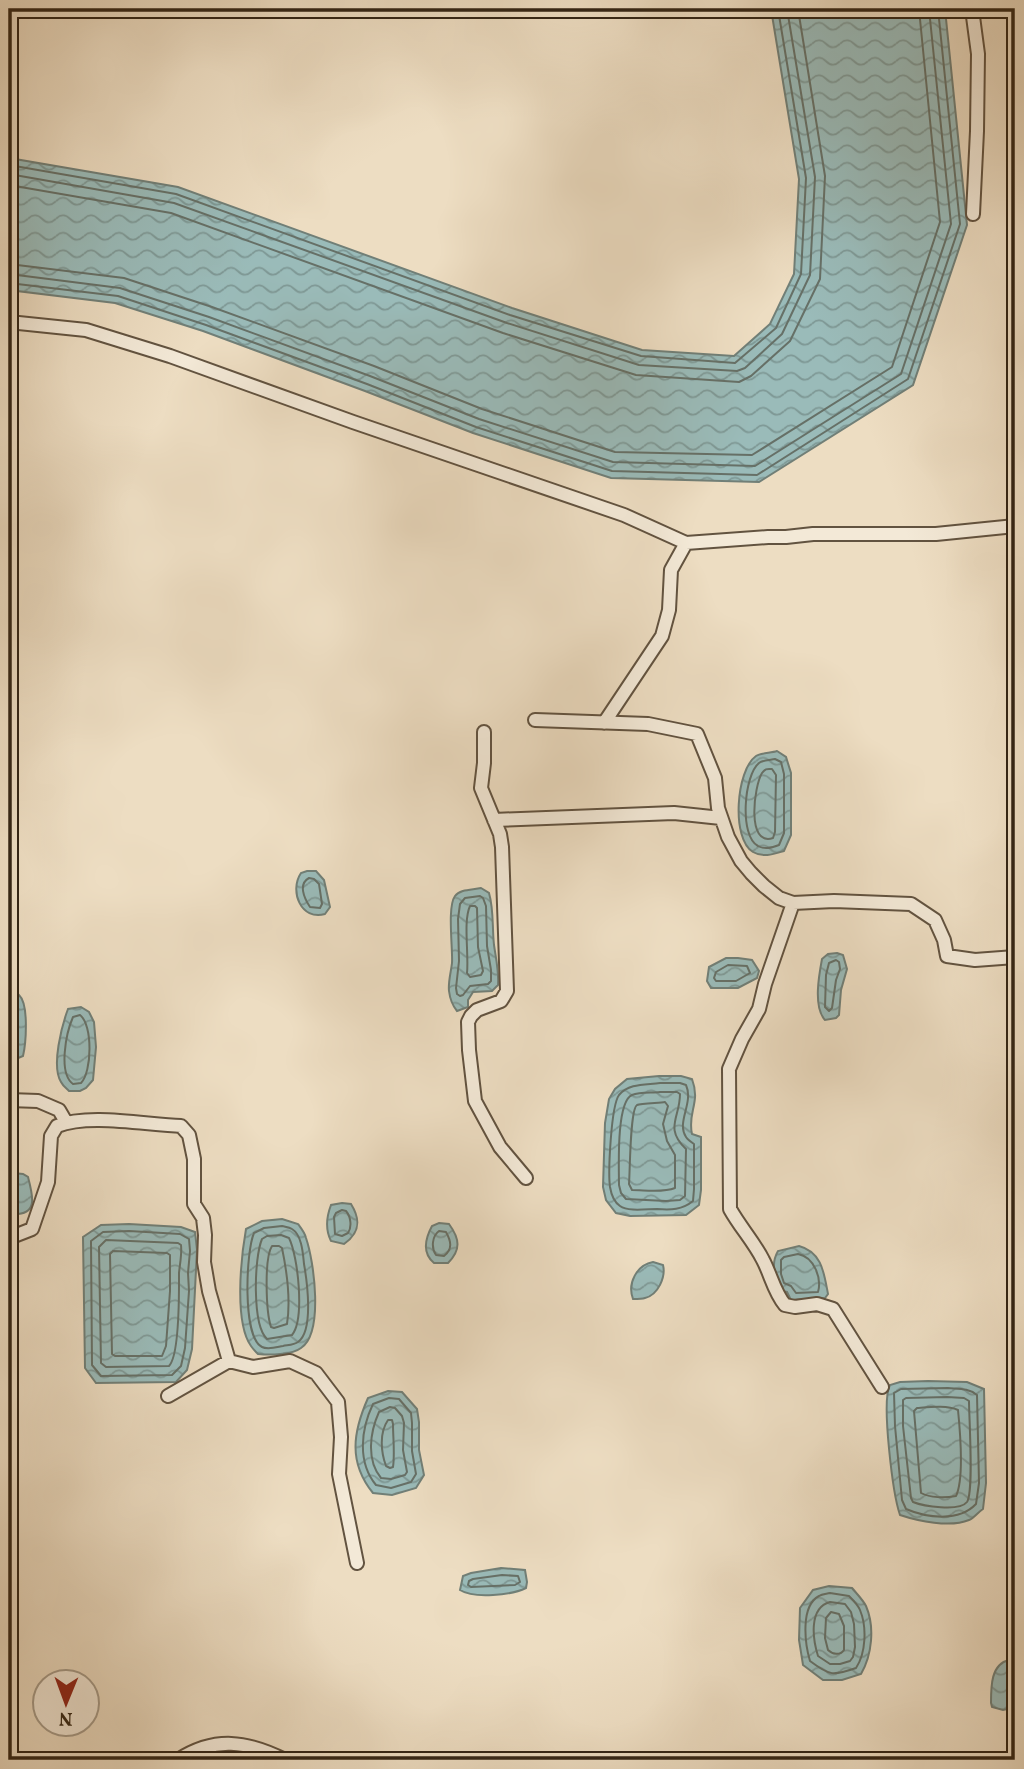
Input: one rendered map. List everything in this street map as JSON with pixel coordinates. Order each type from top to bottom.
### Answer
[{"type":"street","points":[[972,9],[978,54],[978,131],[973,214]]},
{"type":"street","points":[[9,322],[86,330],[170,356],[624,515],[686,543],[813,534],[936,534],[1015,526]]},
{"type":"street","points":[[604,723],[662,636],[669,610],[671,570],[686,543]]},
{"type":"street","points":[[535,720],[648,724],[697,734],[715,778],[721,818],[728,836],[741,861],[779,898],[793,903],[834,901],[911,904],[935,920],[944,940],[947,956],[975,960],[1015,957]]},
{"type":"street","points":[[484,732],[481,788],[500,834],[502,847],[507,991],[501,1001],[477,1010],[471,1016],[468,1022],[469,1050],[475,1101],[500,1147],[526,1178]]},
{"type":"street","points":[[494,820],[674,813],[721,818]]},
{"type":"street","points":[[793,903],[759,1009],[729,1069],[730,1209],[765,1263],[778,1297],[785,1305],[795,1307],[817,1304],[833,1309],[882,1387]]},
{"type":"street","points":[[9,1100],[38,1101],[59,1110],[66,1122]]},
{"type":"street","points":[[9,1238],[32,1229],[48,1182],[51,1136],[57,1126],[77,1121],[181,1126],[189,1135],[194,1159],[194,1204],[203,1218],[204,1262],[209,1291],[229,1361]]},
{"type":"street","points":[[168,1396],[229,1361],[253,1367],[290,1361],[316,1373],[338,1402],[341,1437],[339,1474],[357,1563]]},
{"type":"street","points":[[178,1760],[195,1749],[235,1743],[263,1749],[285,1760]]},
{"type":"water","points":[[771,9],[945,9],[967,225],[913,385],[759,482],[611,478],[473,433],[203,331],[115,303],[9,290],[9,158],[178,187],[512,308],[642,350],[734,356],[770,324],[794,274],[799,179]]},
{"type":"water","points":[[777,751],[786,757],[791,773],[791,835],[784,851],[761,855],[746,845],[741,833],[740,789],[749,764],[756,756]]},
{"type":"water","points":[[316,871],[324,880],[330,907],[325,914],[309,913],[297,896],[298,880],[301,873]]},
{"type":"water","points":[[481,888],[489,893],[491,899],[498,985],[492,991],[473,992],[468,1000],[468,1007],[457,1011],[449,994],[453,901],[460,892]]},
{"type":"water","points":[[828,954],[843,955],[847,969],[841,990],[839,1015],[825,1020],[818,999],[822,959]]},
{"type":"water","points":[[726,958],[752,960],[759,971],[757,978],[738,988],[711,988],[707,981],[709,967]]},
{"type":"water","points":[[9,990],[17,993],[22,1000],[26,1024],[23,1056],[9,1062]]},
{"type":"water","points":[[81,1007],[89,1012],[94,1022],[96,1047],[93,1080],[80,1091],[69,1091],[58,1075],[58,1046],[68,1009]]},
{"type":"water","points":[[659,1076],[692,1079],[695,1101],[691,1120],[692,1134],[701,1137],[699,1205],[686,1215],[630,1216],[616,1213],[606,1200],[603,1187],[605,1123],[609,1099],[615,1089],[627,1079]]},
{"type":"water","points":[[13,1173],[28,1177],[31,1191],[30,1208],[20,1214],[11,1214],[9,1210],[9,1176]]},
{"type":"water","points":[[351,1204],[357,1221],[356,1231],[344,1244],[331,1241],[327,1228],[331,1205]]},
{"type":"water","points":[[282,1219],[298,1224],[309,1249],[315,1296],[313,1328],[308,1340],[297,1350],[280,1354],[258,1354],[251,1346],[242,1322],[241,1272],[246,1229],[262,1221]]},
{"type":"water","points":[[439,1223],[449,1224],[457,1240],[457,1249],[448,1263],[434,1263],[426,1250],[426,1241],[432,1226]]},
{"type":"water","points":[[101,1225],[181,1227],[195,1232],[197,1250],[192,1349],[187,1370],[176,1382],[96,1383],[85,1368],[83,1237]]},
{"type":"water","points":[[799,1246],[813,1253],[821,1264],[828,1294],[825,1298],[791,1300],[777,1281],[774,1261],[778,1251]]},
{"type":"water","points":[[653,1262],[663,1265],[660,1285],[650,1296],[633,1299],[632,1281],[642,1267]]},
{"type":"water","points":[[928,1381],[967,1382],[984,1389],[986,1483],[983,1509],[971,1519],[961,1522],[934,1523],[907,1517],[900,1515],[897,1504],[889,1448],[887,1409],[890,1385]]},
{"type":"water","points":[[388,1391],[402,1392],[417,1409],[419,1450],[424,1475],[416,1488],[392,1495],[373,1493],[360,1470],[355,1447],[359,1423],[368,1398]]},
{"type":"water","points":[[501,1568],[525,1570],[526,1588],[493,1595],[460,1590],[463,1576]]},
{"type":"water","points":[[829,1586],[852,1588],[866,1606],[871,1623],[870,1650],[861,1674],[842,1680],[823,1680],[803,1665],[799,1640],[800,1608],[813,1590]]},
{"type":"water","points":[[1009,1660],[1015,1663],[1015,1703],[1013,1708],[1003,1710],[992,1707],[992,1683],[995,1671],[1003,1662]]}]
